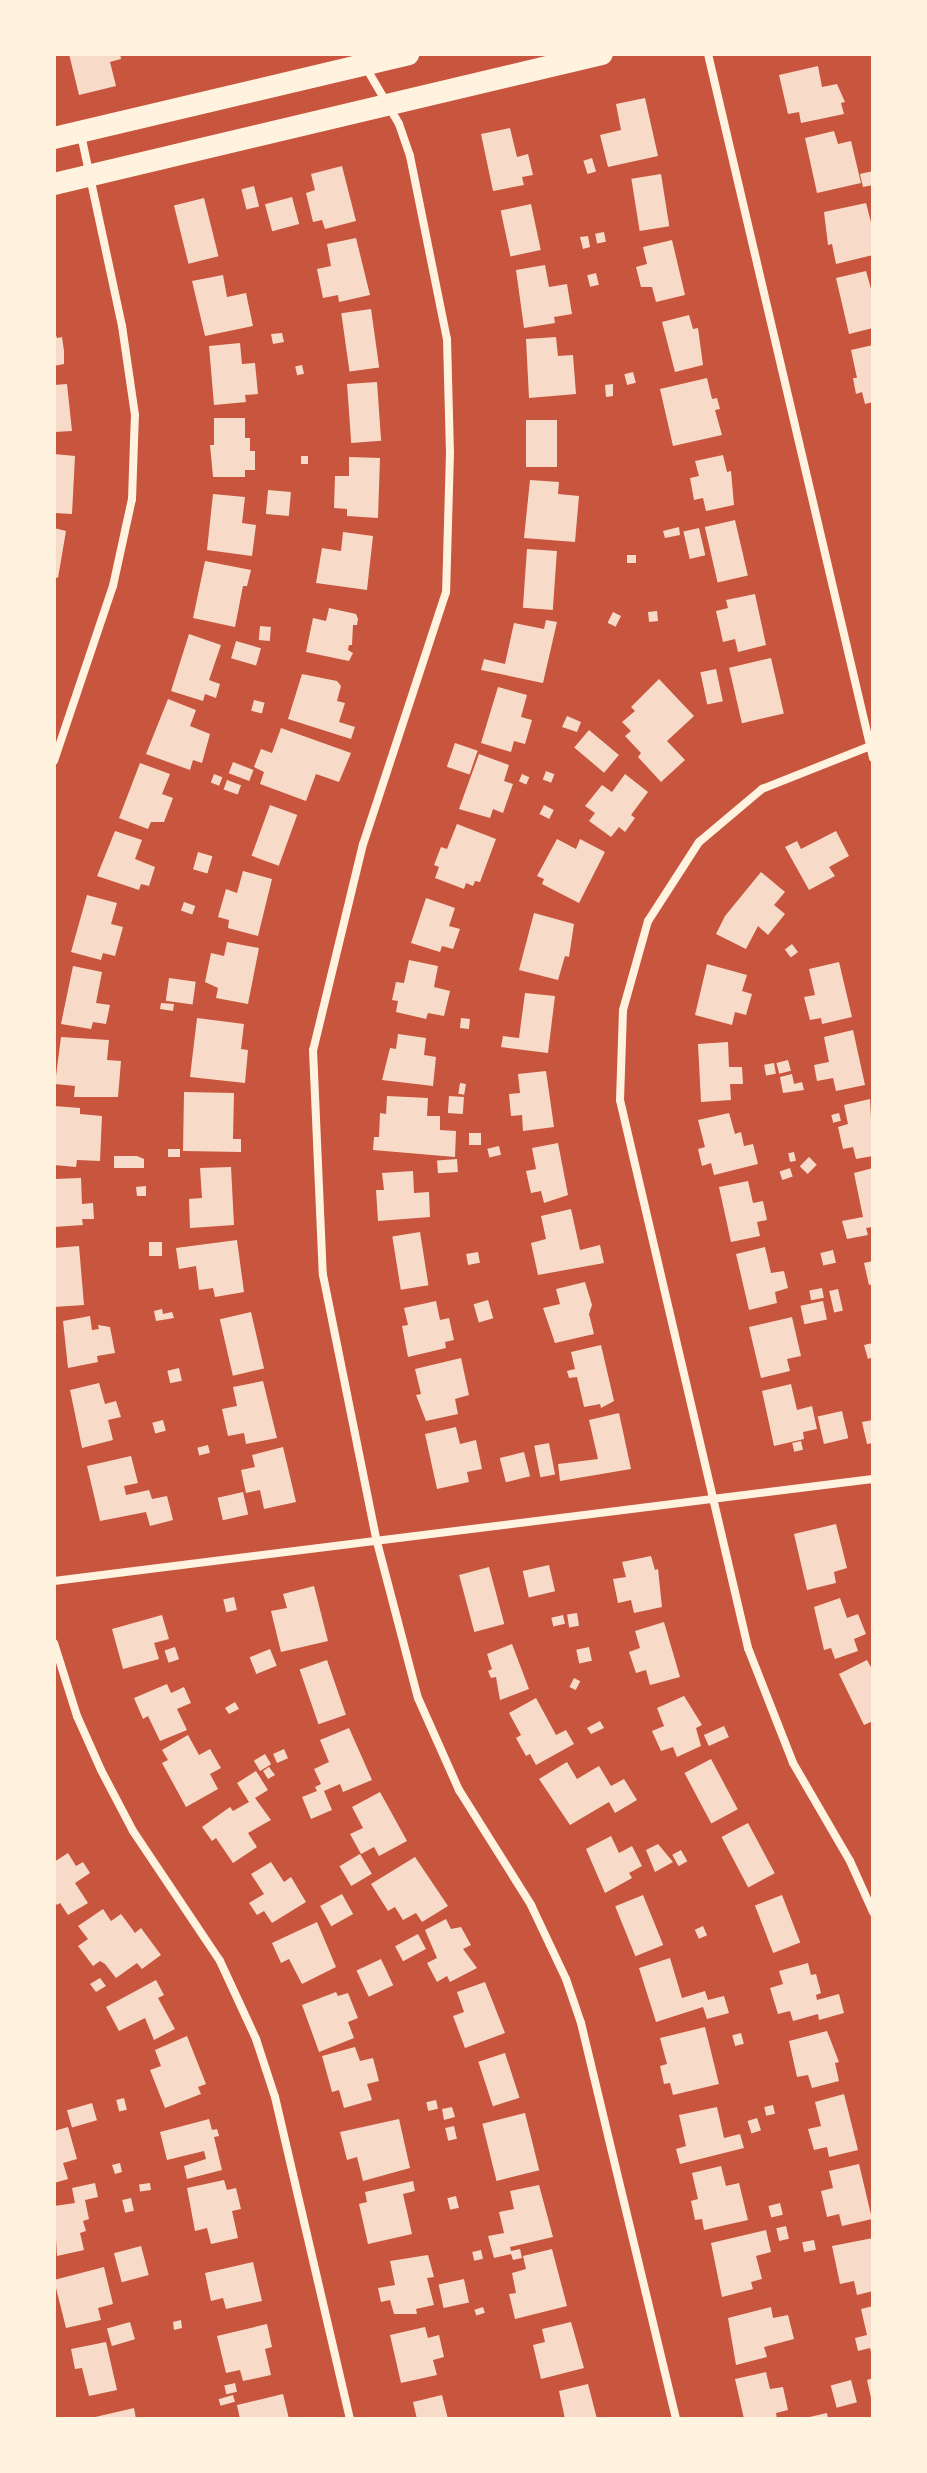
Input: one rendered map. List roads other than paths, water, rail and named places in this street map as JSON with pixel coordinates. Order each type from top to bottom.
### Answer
[{"type":"highway","points":[[54,138],[361,59],[408,54]]},
{"type":"highway","points":[[54,184],[602,54]]},
{"type":"street","points":[[708,54],[873,758]]},
{"type":"street","points":[[361,59],[387,105],[410,156],[447,339],[450,452],[446,592],[363,844],[313,1050],[323,1275],[377,1542],[418,1698],[459,1790],[531,1905],[576,2009],[676,2419]]},
{"type":"street","points":[[54,761],[113,586],[132,499],[135,415],[122,326],[80,132]]},
{"type":"street","points":[[872,745],[762,789],[699,842],[648,921],[623,1010],[620,1100],[748,1648],[793,1763],[850,1861],[873,1912]]},
{"type":"street","points":[[54,1581],[873,1479]]},
{"type":"street","points":[[54,1643],[77,1716],[101,1770],[133,1831],[220,1961],[256,2039],[275,2097],[350,2419]]}]
